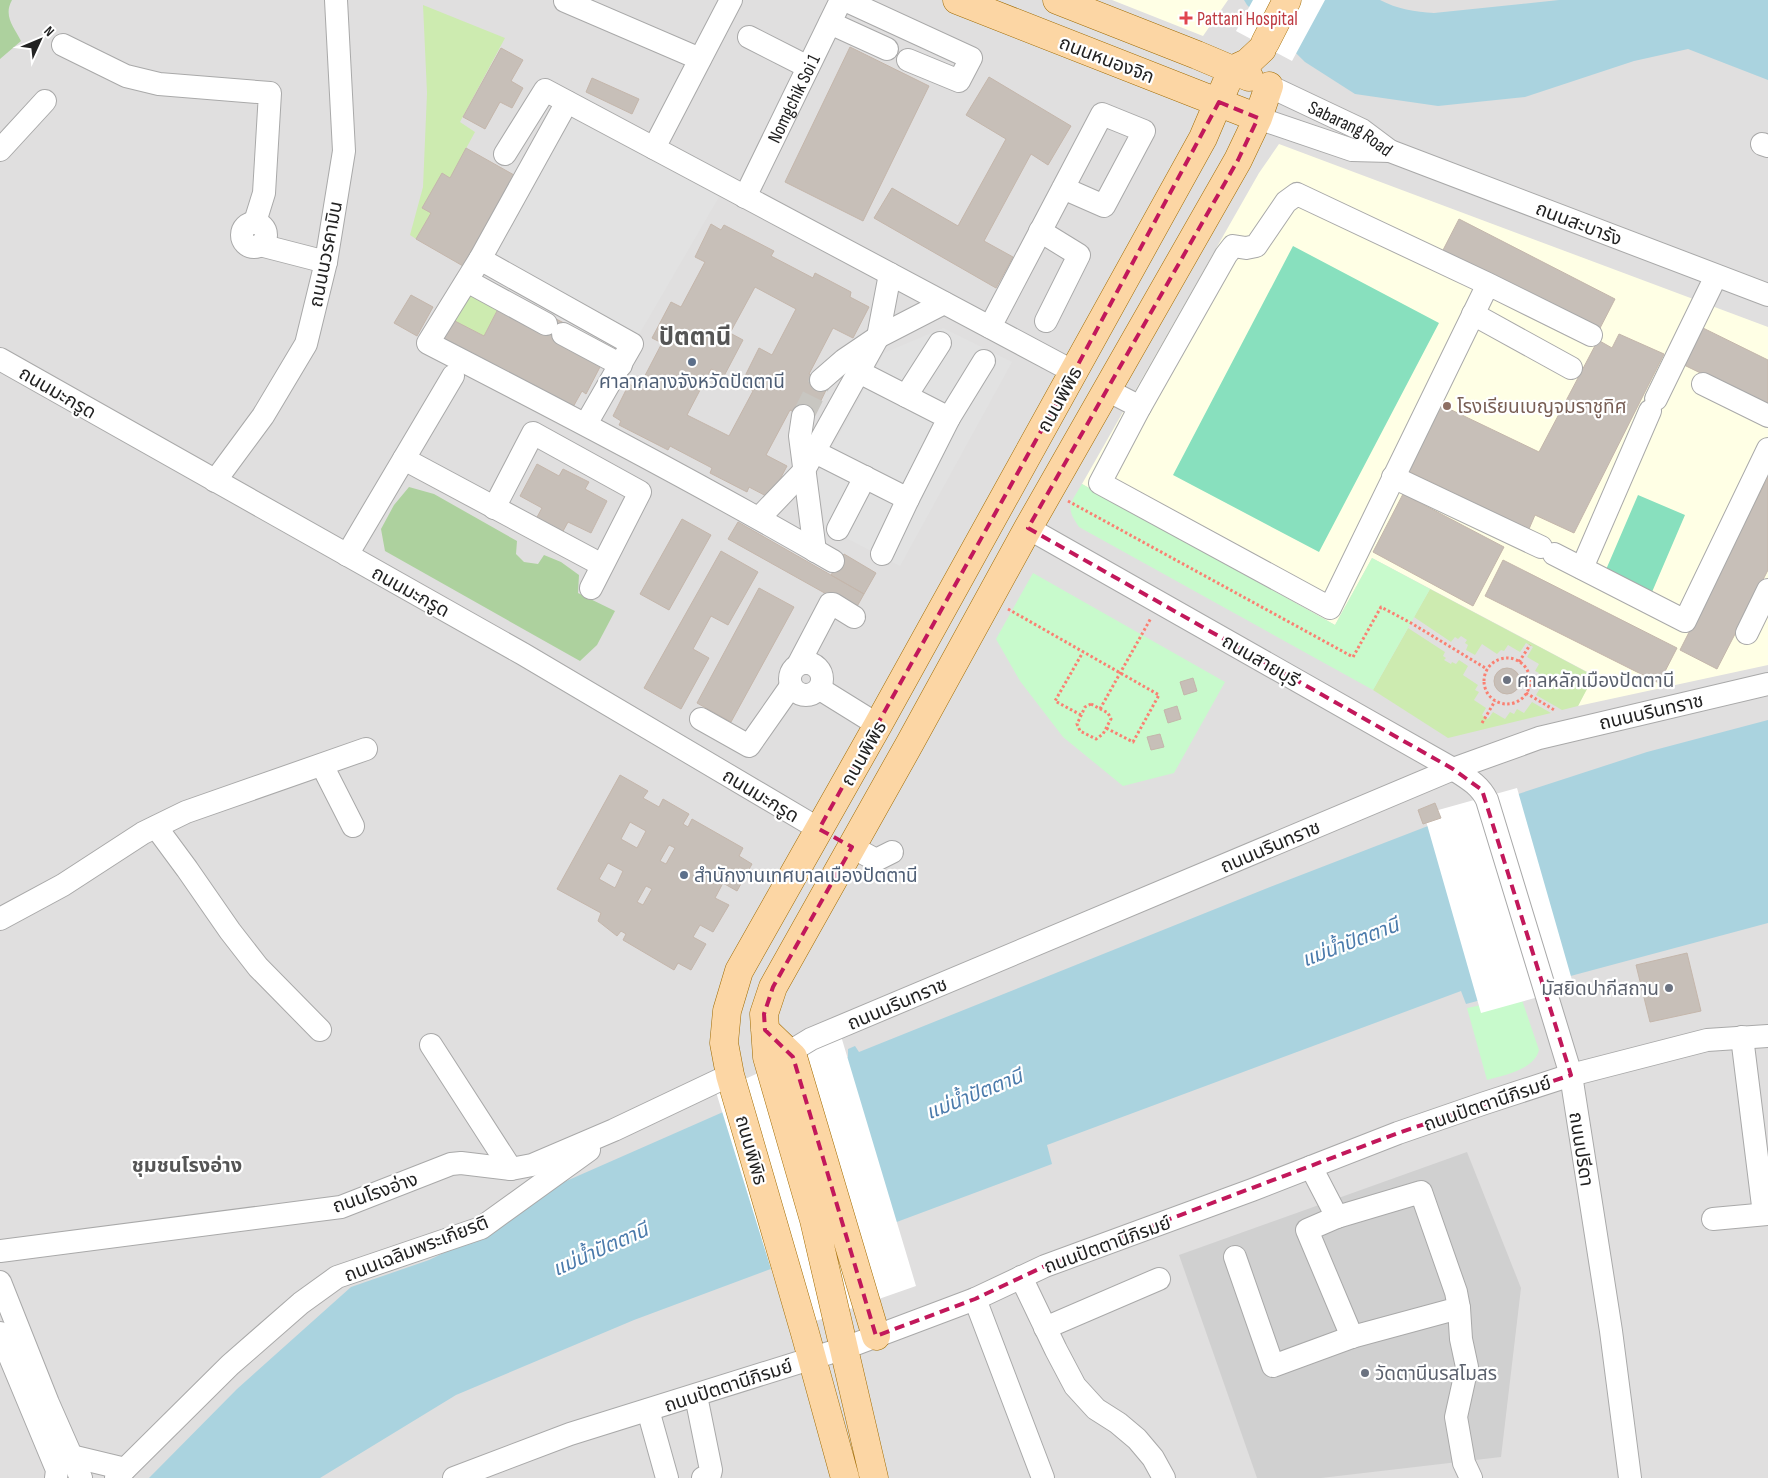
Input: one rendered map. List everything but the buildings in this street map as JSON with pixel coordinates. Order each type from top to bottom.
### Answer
[{"type":"main road","name":"ถนนหนองจิก","points":[[957,0],[1258,118]]},
{"type":"main road","points":[[1232,70],[1246,63],[1264,46],[1287,0]]},
{"type":"main road","name":"ถนนหนองจิก","points":[[1069,2],[1269,86]]},
{"type":"main road","points":[[1264,46],[1264,68],[1269,86]]},
{"type":"main road","name":"ถนนพิพิธ","points":[[845,1478],[732,1082],[724,1043],[727,1011],[739,971],[878,725],[1203,138],[1232,70]]},
{"type":"main road","name":"ถนนพิพิธ","points":[[784,1060],[767,1057],[764,1014],[772,986],[852,847],[1033,520],[1238,160],[1258,118],[1269,86]]},
{"type":"main road","points":[[1074,372],[1108,390]]},
{"type":"main road","points":[[1006,493],[1033,520]]},
{"type":"main road","points":[[937,617],[970,635]]},
{"type":"main road","points":[[878,725],[910,743]]},
{"type":"main road","points":[[819,829],[852,847]]},
{"type":"main road","name":"ถนนพิพิธ","points":[[784,1060],[862,1288],[876,1336]]},
{"type":"main road","name":"ถนนพิพิธ","points":[[784,1060],[814,1220],[838,1316],[874,1478]]},
{"type":"street","name":"ถนนนวรคามิน","points":[[215,481],[263,416],[306,344],[326,262],[344,151],[336,0]]},
{"type":"street","points":[[654,148],[731,0]]},
{"type":"street","name":"Nomgchik Soi 1","points":[[745,197],[841,0]]},
{"type":"street","points":[[845,0],[971,58],[959,82],[908,60]]},
{"type":"street","points":[[565,1],[700,59]]},
{"type":"street","points":[[830,23],[887,49]]},
{"type":"street","points":[[749,37],[808,67]]},
{"type":"street","points":[[63,45],[126,76],[159,84],[270,92],[264,193],[255,222],[248,224],[243,229],[242,237],[252,247],[260,245],[326,262]]},
{"type":"street","name":"Sabarang Road","points":[[1269,86],[1362,130],[1390,151]]},
{"type":"street","points":[[505,154],[544,90],[1074,372]]},
{"type":"street","points":[[0,150],[45,101]]},
{"type":"street","points":[[567,102],[480,259],[428,343],[586,424],[759,518],[824,556],[804,472],[800,436],[803,416]]},
{"type":"street","name":"Sabarang Road","points":[[1258,118],[1352,150],[1390,151]]},
{"type":"street","name":"ถนนสะบารัง","points":[[1390,151],[1768,295]]},
{"type":"street","points":[[990,327],[1063,188]]},
{"type":"street","points":[[1488,284],[1330,608],[1100,483],[1226,255],[1233,246],[1246,248],[1256,246],[1286,202],[1296,194],[1488,284],[1592,335]]},
{"type":"street","points":[[1040,231],[1079,255],[1046,321]]},
{"type":"street","points":[[480,259],[632,344],[586,424]]},
{"type":"street","points":[[759,518],[804,472],[878,337],[890,274]]},
{"type":"street","points":[[1582,568],[1653,405],[1716,276]]},
{"type":"street","points":[[467,281],[621,365]]},
{"type":"street","points":[[821,380],[844,360],[878,337],[944,303]]},
{"type":"street","points":[[1473,314],[1571,368]]},
{"type":"street","points":[[906,396],[940,343]]},
{"type":"street","name":"ถนนมะกรูด","points":[[0,359],[532,659],[819,829]]},
{"type":"street","points":[[882,554],[949,418],[984,361]]},
{"type":"street","points":[[1671,367],[1768,416]]},
{"type":"street","points":[[859,372],[949,418]]},
{"type":"street","points":[[347,555],[454,376]]},
{"type":"street","points":[[1108,390],[1140,408]]},
{"type":"street","points":[[494,508],[533,433],[640,492],[591,588]]},
{"type":"street","points":[[1393,477],[1548,550],[1684,621],[1768,450]]},
{"type":"street","points":[[815,452],[908,499]]},
{"type":"street","points":[[404,459],[602,565]]},
{"type":"street","points":[[838,529],[865,477]]},
{"type":"street","name":"ถนนสายบุรี","points":[[1033,520],[1160,603],[1453,769],[1482,790],[1488,800]]},
{"type":"street","points":[[1747,633],[1768,590]]},
{"type":"street","points":[[799,664],[830,604],[854,617]]},
{"type":"street","points":[[807,662],[815,665],[821,672],[823,680],[820,689],[813,694],[805,696],[796,692],[791,686],[789,677],[792,669],[799,664],[807,662]]},
{"type":"street","name":"ถนนนรินทราช","points":[[784,1060],[811,1039],[1453,769],[1539,738],[1768,684]]},
{"type":"street","points":[[700,719],[749,746],[791,686]]},
{"type":"street","points":[[820,689],[878,725]]},
{"type":"street","points":[[0,919],[63,884],[156,827],[186,812],[366,750]]},
{"type":"street","points":[[322,765],[353,826]]},
{"type":"street","name":"ถนนปรีดา","points":[[1488,800],[1570,1075],[1611,1331],[1630,1478]]},
{"type":"street","points":[[156,827],[258,967],[320,1030]]},
{"type":"street","points":[[852,847],[876,860],[892,852]]},
{"type":"street","name":"ถนนปัตตานีภิรมย์","points":[[454,1478],[570,1434],[696,1396],[808,1345],[845,1348],[975,1299],[1045,1266],[1407,1130],[1570,1075],[1707,1040],[1768,1036]]},
{"type":"street","points":[[1713,1219],[1766,1214],[1742,1038]]},
{"type":"street","points":[[431,1045],[511,1169]]},
{"type":"street","name":"ถนนโรงอ่าง","points":[[0,1250],[341,1207],[451,1164],[461,1163],[511,1169],[532,1166],[732,1082]]},
{"type":"street","name":"ถนนเฉลิมพระเกียรติ","points":[[121,1473],[230,1365],[301,1303],[337,1277],[480,1228],[574,1162],[614,1130]]},
{"type":"street","points":[[1312,1167],[1337,1217]]},
{"type":"street","points":[[1352,1336],[1307,1230],[1337,1217],[1421,1192],[1456,1292],[1461,1339],[1467,1367],[1456,1417],[1464,1463],[1471,1478]]},
{"type":"street","points":[[1235,1257],[1273,1366],[1352,1336],[1458,1308]]},
{"type":"street","points":[[1021,1278],[1075,1386],[1096,1409],[1118,1423],[1137,1439],[1153,1458],[1164,1478]]},
{"type":"street","points":[[1045,1328],[1159,1278]]},
{"type":"street","points":[[0,1282],[81,1478]]},
{"type":"street","points":[[975,1299],[1043,1478]]},
{"type":"street","points":[[0,1333],[57,1470],[56,1478]]},
{"type":"street","points":[[696,1396],[711,1470],[710,1474],[703,1478]]},
{"type":"street","points":[[648,1410],[667,1478]]},
{"type":"street","points":[[71,1456],[121,1473]]},
{"type":"path","points":[[990,599],[1159,696],[1133,742],[1106,728]]},
{"type":"path","points":[[1100,709],[1160,603]]},
{"type":"path","points":[[1438,640],[1487,669]]},
{"type":"path","points":[[1519,662],[1530,646]]},
{"type":"path","points":[[1081,715],[1055,701],[1083,652]]},
{"type":"path","points":[[1503,659],[1519,662],[1528,672],[1529,680],[1526,693],[1521,700],[1514,703],[1506,704],[1495,701],[1484,687],[1487,669],[1496,661],[1503,659]]},
{"type":"path","points":[[1526,693],[1556,711]]},
{"type":"path","points":[[1482,723],[1495,701]]},
{"type":"path","points":[[1091,704],[1108,713],[1111,719],[1103,734],[1096,739],[1080,731],[1076,724],[1081,715],[1085,706],[1091,704]]},
{"type":"highlighted area","points":[[1219,102],[1258,118],[1238,160],[1028,528],[1453,769],[1482,790],[1571,1075],[1398,1133],[1045,1266],[975,1299],[876,1336],[793,1057],[765,1030],[764,1014],[773,987],[852,847],[819,829],[1074,372]]},
{"type":"shaded area","points":[[0,0],[1768,0],[1768,1478],[0,1478]]},
{"type":"shaded area","name":"Pattani Hospital","points":[[1112,0],[1228,0],[1203,36]]},
{"type":"shaded area","points":[[572,111],[719,197],[637,338],[490,252]]},
{"type":"shaded area","name":"โรงเรียนเบญจมราชูทิศ","points":[[1279,144],[1768,327],[1768,665],[1578,706],[1593,675],[1372,558],[1335,625],[1082,484],[1259,173]]},
{"type":"shaded area","points":[[943,328],[1012,362],[900,566],[825,527],[817,475],[884,353]]},
{"type":"shaded area","name":"วัดตานีนรสโมสร","points":[[1467,1152],[1521,1288],[1501,1457],[1321,1478],[1257,1478],[1179,1255]]},
{"type":"green space","points":[[0,0],[12,0],[9,16],[21,41],[0,59]]},
{"type":"green space","points":[[423,5],[505,38],[460,122],[475,132],[450,178],[442,173],[422,208],[431,213],[416,239],[410,235],[423,187],[427,93]]},
{"type":"green space","points":[[1293,246],[1439,323],[1319,552],[1173,475]]},
{"type":"green space","points":[[467,292],[498,309],[484,336],[451,319]]},
{"type":"green space","points":[[1082,484],[1335,625],[1372,558],[1430,589],[1373,690],[1079,527],[1072,515],[1071,506],[1074,496]]},
{"type":"green space","points":[[409,487],[434,494],[517,541],[516,554],[524,562],[538,564],[544,555],[561,562],[579,575],[578,593],[615,611],[597,645],[580,661],[385,551],[381,529],[394,505]]},
{"type":"green space","points":[[1638,495],[1685,515],[1652,592],[1605,572]]},
{"type":"green space","points":[[1033,573],[1225,682],[1174,773],[1123,786],[1063,737],[1020,681],[996,639]]},
{"type":"green space","points":[[1430,589],[1594,676],[1578,706],[1562,710],[1536,695],[1543,683],[1536,678],[1539,673],[1535,671],[1539,664],[1527,657],[1533,647],[1526,643],[1520,652],[1508,645],[1504,651],[1501,650],[1497,654],[1482,644],[1475,655],[1466,650],[1468,645],[1465,643],[1467,640],[1461,636],[1458,639],[1455,637],[1451,642],[1414,617]]},
{"type":"green space","points":[[1408,628],[1445,652],[1443,656],[1446,658],[1444,660],[1451,664],[1452,662],[1456,664],[1459,660],[1468,666],[1463,675],[1478,685],[1475,690],[1479,692],[1474,700],[1486,708],[1482,715],[1488,719],[1493,712],[1505,719],[1510,712],[1514,714],[1517,709],[1524,713],[1532,702],[1551,713],[1448,738],[1373,690]]},
{"type":"green space","points":[[1521,997],[1539,1050],[1536,1057],[1525,1067],[1510,1074],[1487,1080],[1467,1008]]},
{"type":"water","points":[[1244,0],[1380,0],[1406,10],[1434,13],[1559,0],[1768,0],[1768,80],[1688,49],[1634,61],[1525,97],[1438,106],[1355,94],[1305,62]]},
{"type":"water","name":"แม่น้ำปัตตานี","points":[[1768,720],[1768,923],[1466,1004],[1461,991],[1047,1145],[1052,1164],[634,1320],[456,1395],[320,1478],[149,1478],[237,1389],[351,1287],[429,1260],[499,1226],[564,1182],[848,1057],[848,1049],[855,1046],[859,1052],[1270,887],[1472,809],[1647,752]]},
{"type":"pier","points":[[1253,0],[1325,0],[1292,61],[1236,31]]},
{"type":"pier","points":[[1517,788],[1574,987],[1481,1013],[1424,814]]},
{"type":"pier","points":[[841,1036],[916,1286],[790,1330],[716,1092]]},
{"type":"tunnel","points":[[803,416],[821,380]]},
{"type":"place","name":"Pattani Hospital","points":[[1186,18]]},
{"type":"place","name":"ศาลากลางจังหวัดปัตตานี","points":[[692,362]]},
{"type":"place","name":"โรงเรียนเบญจมราชูทิศ","points":[[1447,406]]},
{"type":"place","name":"ศาลหลักเมืองปัตตานี","points":[[1507,680]]},
{"type":"place","name":"สำนักงานเทศบาลเมืองปัตตานี","points":[[684,875]]},
{"type":"place","name":"มัสยิดปากีสถาน","points":[[1669,988]]},
{"type":"place","name":"วัดตานีนรสโมสร","points":[[1365,1373]]},
{"type":"district","name":"ปัตตานี","points":[[695,337]]},
{"type":"district","name":"ชุมชนโรงอ่าง","points":[[187,1165]]}]
